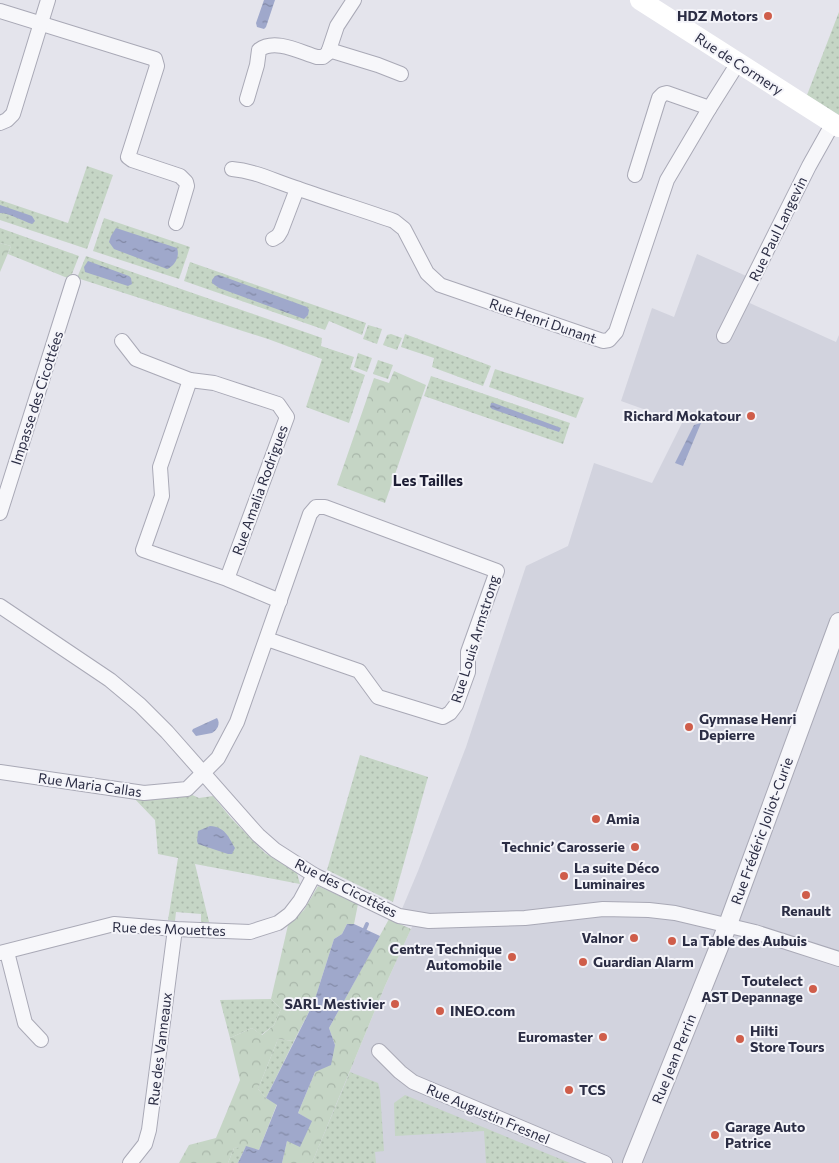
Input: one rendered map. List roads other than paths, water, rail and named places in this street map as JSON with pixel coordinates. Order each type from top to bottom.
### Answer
[{"type":"main road","name":"Rue de Cormery","points":[[640,0],[837,126]]},
{"type":"street","points":[[0,123],[7,120],[13,114],[48,0]]},
{"type":"street","points":[[247,99],[257,66],[259,50],[262,47],[278,45],[317,58],[325,56],[340,21],[354,0]]},
{"type":"street","points":[[0,12],[155,59],[157,66],[128,157],[180,176],[186,182],[187,186],[176,223]]},
{"type":"street","points":[[329,50],[401,74]]},
{"type":"street","points":[[636,175],[659,98],[663,94],[685,99],[709,109],[738,63]]},
{"type":"street","name":"Rue Henri Dunant","points":[[232,169],[258,174],[400,224],[410,239],[427,273],[434,281],[445,288],[603,342],[609,340],[616,332],[667,180],[709,109]]},
{"type":"street","name":"Rue Paul Langevin","points":[[724,336],[809,166],[828,132],[837,126]]},
{"type":"street","points":[[272,239],[278,236],[281,231],[297,188]]},
{"type":"street","name":"Impasse des Cicottées","points":[[0,513],[73,282]]},
{"type":"street","name":"Rue Amalia Rodrigues","points":[[122,341],[136,359],[190,380],[214,383],[278,404],[287,417],[227,579]]},
{"type":"street","points":[[190,380],[160,467],[162,496],[143,550],[227,579],[280,600]]},
{"type":"street","name":"Rue Louis Armstrong","points":[[204,773],[218,758],[237,722],[310,514],[316,507],[325,507],[497,570],[468,652],[468,672],[456,706],[443,718],[378,697],[359,671],[267,639]]},
{"type":"street","name":"Rue des Cicottées","points":[[0,606],[125,692],[168,732],[258,835],[275,850],[314,875],[398,916],[429,921],[525,918],[603,909],[634,909],[675,914],[755,932],[839,959]]},
{"type":"street","name":"Rue Frédéric Joliot-Curie","points":[[727,927],[839,622]]},
{"type":"street","name":"Rue Maria Callas","points":[[0,772],[144,793],[187,789],[204,773]]},
{"type":"street","name":"Rue des Mouettes","points":[[4,952],[114,924],[250,932],[278,923],[290,914],[300,901],[314,875]]},
{"type":"street","name":"Rue Jean Perrin","points":[[632,1163],[727,927]]},
{"type":"street","name":"Rue des Vanneaux","points":[[130,1163],[145,1144],[150,1130],[175,929]]},
{"type":"street","points":[[4,952],[25,1024],[40,1040]]},
{"type":"street","name":"Rue Augustin Fresnel","points":[[379,1051],[413,1082],[606,1163]]},
{"type":"water","points":[[264,0],[275,0],[264,29],[257,27],[256,23]]},
{"type":"water","points":[[0,205],[32,216],[35,221],[32,224],[0,213]]},
{"type":"water","points":[[116,228],[177,248],[176,260],[167,269],[114,249],[109,242]]},
{"type":"water","points":[[88,261],[129,276],[132,284],[128,286],[85,272],[84,267]]},
{"type":"water","points":[[219,275],[307,307],[309,310],[308,315],[304,319],[219,288],[212,283],[212,280],[215,276]]},
{"type":"water","points":[[491,403],[561,428],[559,432],[492,409],[490,407]]},
{"type":"water","points":[[701,423],[683,466],[675,463],[694,425]]},
{"type":"water","points":[[217,718],[219,722],[218,727],[212,733],[196,736],[192,731],[193,729]]},
{"type":"water","points":[[210,826],[219,828],[226,833],[235,848],[232,854],[198,844],[198,831]]},
{"type":"water","points":[[347,924],[354,924],[380,936],[329,1028],[335,1045],[331,1065],[315,1072],[298,1113],[312,1121],[300,1147],[287,1141],[282,1163],[238,1163],[246,1146],[259,1150],[277,1105],[266,1098],[314,1002],[334,939],[342,934]]},
{"type":"waterway","points":[[363,933],[367,924]]},
{"type":"place","name":"HDZ Motors","points":[[768,16]]},
{"type":"place","name":"Richard Mokatour","points":[[751,416]]},
{"type":"place","name":"Gymnase Henri Depierre","points":[[689,727]]},
{"type":"place","name":"Amia","points":[[596,819]]},
{"type":"place","name":"Technic’ Carosserie","points":[[635,847]]},
{"type":"place","name":"La suite Déco Luminaires","points":[[564,876]]},
{"type":"place","name":"Renault","points":[[806,895]]},
{"type":"place","name":"Valnor","points":[[634,938]]},
{"type":"place","name":"La Table des Aubuis","points":[[672,941]]},
{"type":"place","name":"Centre Technique Automobile","points":[[512,957]]},
{"type":"place","name":"Guardian Alarm","points":[[583,962]]},
{"type":"place","name":"Toutelect AST Depannage","points":[[813,989]]},
{"type":"place","name":"SARL Mestivier","points":[[395,1004]]},
{"type":"place","name":"INEO.com","points":[[440,1011]]},
{"type":"place","name":"Euromaster","points":[[603,1037]]},
{"type":"place","name":"Hilti Store Tours","points":[[740,1039]]},
{"type":"place","name":"TCS","points":[[569,1090]]},
{"type":"place","name":"Garage Auto Patrice","points":[[715,1135]]},
{"type":"district","name":"Les Tailles","points":[[428,481]]}]
